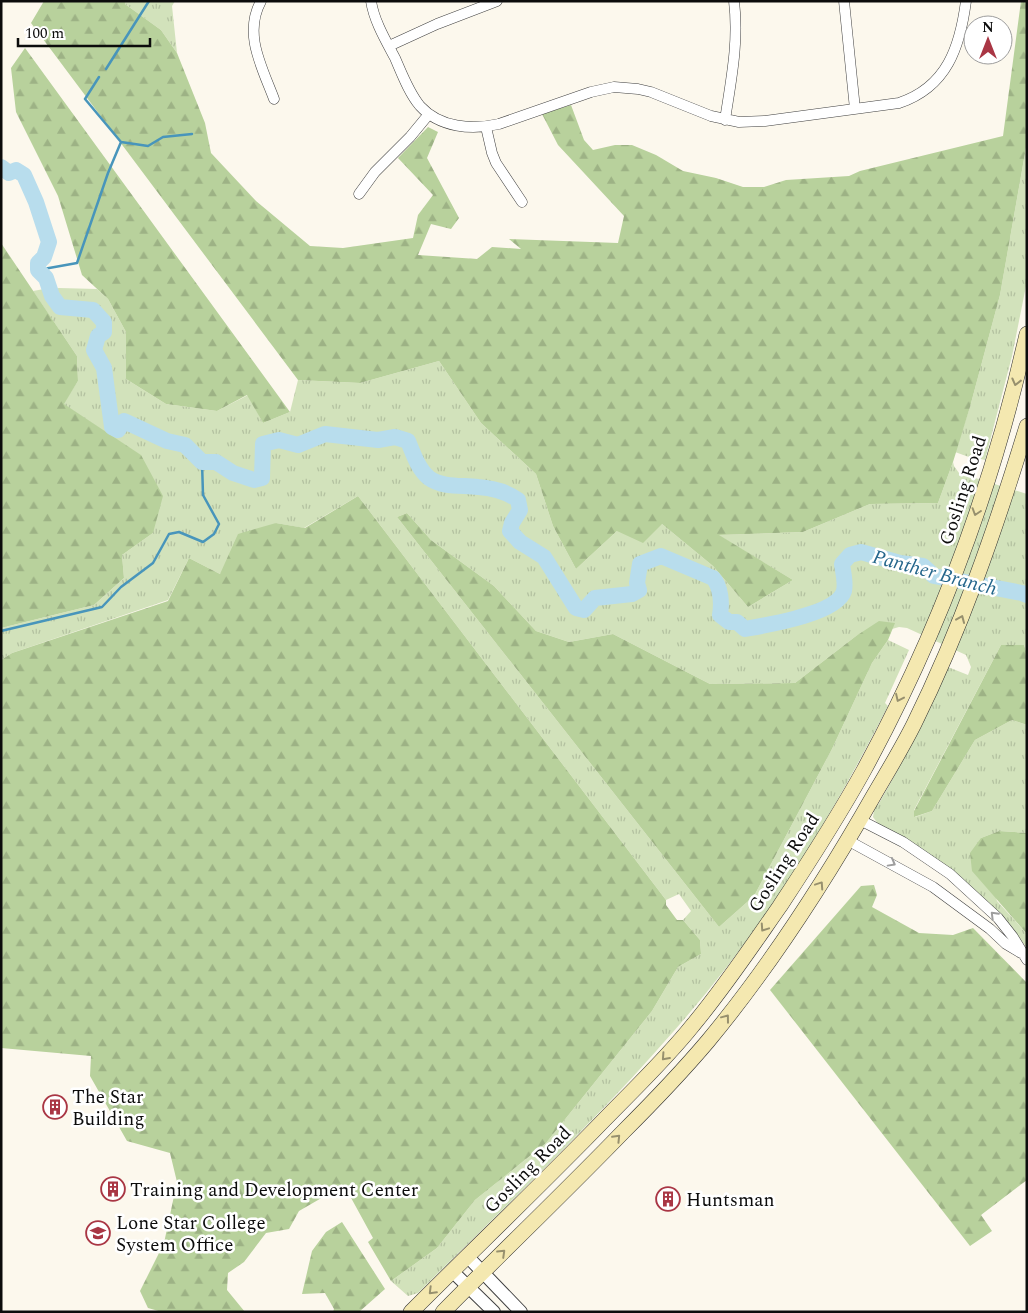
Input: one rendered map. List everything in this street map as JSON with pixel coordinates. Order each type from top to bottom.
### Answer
[{"type":"main road","name":"Gosling Road","points":[[411,1312],[573,1152],[693,1026],[752,946],[810,861],[865,768],[945,599],[991,466],[1015,386],[1027,334]]},
{"type":"main road","points":[[443,1312],[575,1182],[705,1045],[770,959],[849,841],[914,725],[942,664],[980,570],[1027,426]]},
{"type":"street","points":[[260,1],[253,23],[253,36],[255,48],[274,99]]},
{"type":"street","points":[[371,1],[389,46],[419,105],[429,114],[454,126],[470,128],[486,127],[591,92],[614,87],[650,92],[725,120],[754,122],[899,103],[919,95],[932,86],[946,68],[958,43],[966,1]]},
{"type":"street","points":[[389,46],[437,24],[497,1]]},
{"type":"street","points":[[725,120],[737,37],[734,1]]},
{"type":"street","points":[[844,1],[855,110]]},
{"type":"street","points":[[359,194],[375,172],[410,137],[429,114]]},
{"type":"street","points":[[486,127],[496,163],[522,202]]},
{"type":"street","points":[[860,820],[903,842],[950,874],[998,918],[1013,937],[1025,957]]},
{"type":"street","points":[[849,841],[933,887],[1025,957]]},
{"type":"street","points":[[467,1256],[521,1312]]},
{"type":"street","points":[[452,1271],[494,1312]]},
{"type":"green space","points":[[44,1],[126,1],[125,4],[161,30],[177,53],[205,123],[211,153],[256,201],[310,246],[343,248],[413,238],[418,215],[433,195],[398,158],[428,127],[438,132],[427,158],[459,218],[451,229],[431,224],[418,255],[477,259],[492,247],[521,249],[509,239],[618,243],[624,216],[558,145],[542,114],[571,105],[584,140],[593,150],[615,145],[632,145],[656,155],[683,171],[716,178],[743,187],[764,187],[786,180],[849,176],[860,171],[1003,136],[1021,1],[1027,1],[1027,142],[1000,295],[970,407],[938,503],[870,504],[803,532],[719,535],[793,580],[748,607],[713,566],[662,524],[643,543],[617,531],[576,569],[553,526],[536,474],[481,423],[439,361],[360,383],[298,380],[31,23]]},
{"type":"green space","points":[[126,1],[175,1],[172,6],[177,53],[161,30],[125,4]]},
{"type":"green space","points":[[25,48],[290,412],[263,423],[247,395],[217,411],[166,404],[126,379],[126,332],[108,299],[82,275],[58,196],[16,112],[11,68]]},
{"type":"green space","points":[[1027,142],[1027,281],[1012,356],[985,460],[981,459],[980,461],[955,452],[970,407],[1000,295]]},
{"type":"green space","points":[[1,243],[77,356],[78,381],[64,404],[141,455],[163,496],[153,533],[122,555],[124,578],[94,605],[1,628]]},
{"type":"green space","points":[[59,288],[97,289],[108,299],[126,332],[126,379],[166,404],[217,411],[248,395],[263,423],[290,412],[298,380],[360,383],[439,361],[481,423],[536,474],[553,526],[576,569],[617,531],[662,524],[713,566],[748,607],[793,580],[718,535],[803,532],[870,504],[938,503],[953,462],[959,473],[1027,494],[1027,654],[1024,645],[1001,645],[914,810],[915,817],[932,811],[975,740],[1012,720],[1027,725],[1027,833],[999,831],[981,838],[997,901],[1027,934],[1027,948],[1011,927],[879,825],[873,817],[875,805],[878,805],[906,754],[948,667],[968,675],[971,667],[966,655],[907,628],[899,627],[892,629],[894,623],[856,636],[795,683],[710,684],[613,634],[569,642],[536,631],[494,586],[431,540],[407,513],[397,517],[719,927],[754,896],[832,749],[872,663],[888,640],[909,650],[885,703],[888,706],[842,792],[791,876],[764,916],[705,995],[612,1100],[548,1165],[418,1293],[408,1296],[391,1281],[437,1248],[475,1200],[546,1143],[652,1011],[678,967],[701,954],[700,940],[683,920],[691,911],[679,894],[666,900],[358,496],[304,528],[276,523],[220,574],[189,558],[168,600],[12,653],[1,660],[1,628],[94,605],[124,578],[122,555],[153,533],[140,455],[63,404],[78,381],[77,356],[33,291],[44,289],[45,293]]},
{"type":"green space","points":[[358,496],[666,900],[666,905],[677,920],[683,920],[700,940],[701,954],[678,967],[652,1011],[546,1143],[475,1200],[437,1248],[391,1281],[368,1242],[373,1238],[344,1185],[299,1211],[289,1229],[266,1233],[244,1262],[228,1273],[227,1290],[245,1312],[162,1312],[148,1308],[140,1291],[164,1243],[177,1182],[170,1153],[127,1141],[90,1076],[91,1056],[1,1048],[1,660],[12,653],[168,601],[189,558],[220,574],[238,534],[276,523],[305,528]]},
{"type":"green space","points":[[407,513],[431,540],[494,586],[536,631],[569,642],[613,634],[710,684],[795,683],[856,636],[879,621],[895,623],[888,640],[872,663],[832,749],[754,896],[719,927],[397,517]]},
{"type":"green space","points":[[1001,645],[1024,645],[1027,654],[1027,725],[1012,720],[975,740],[932,811],[914,817],[914,811]]},
{"type":"green space","points":[[999,831],[1027,833],[1027,934],[972,871],[970,853],[981,838]]},
{"type":"green space","points":[[874,885],[877,895],[872,907],[919,933],[953,935],[973,928],[1027,983],[1027,1180],[981,1215],[992,1231],[970,1246],[770,990],[861,886]]},
{"type":"green space","points":[[342,1222],[385,1289],[359,1312],[333,1312],[334,1309],[325,1293],[302,1294],[312,1251],[326,1232]]},
{"type":"waterway","points":[[106,69],[149,1]]},
{"type":"waterway","points":[[38,270],[77,263],[108,173],[121,142],[85,99],[99,77]]},
{"type":"waterway","points":[[121,142],[148,146],[163,137],[192,134]]},
{"type":"waterway","name":"Panther Branch","points":[[1,167],[9,173],[16,170],[24,175],[36,202],[49,242],[44,257],[38,263],[38,270],[46,278],[52,296],[60,307],[93,310],[104,322],[104,332],[98,336],[94,350],[104,368],[112,427],[118,430],[124,421],[167,441],[185,445],[202,462],[216,462],[233,473],[254,480],[262,478],[263,444],[279,440],[298,445],[325,434],[378,440],[395,437],[408,441],[416,461],[429,478],[434,481],[446,485],[494,489],[518,500],[520,510],[512,523],[510,531],[520,542],[544,557],[576,608],[584,610],[595,598],[632,594],[639,590],[637,583],[640,564],[661,556],[713,578],[718,586],[720,595],[720,615],[729,622],[737,622],[745,629],[800,617],[829,606],[839,599],[844,591],[845,581],[842,564],[850,555],[861,552],[900,563],[923,566],[934,576],[1027,595]]},
{"type":"waterway","points":[[1,631],[102,607],[121,587],[153,563],[169,534],[179,532],[203,542],[214,534],[219,524],[203,495],[202,462]]},
{"type":"place","name":"The Star Building","points":[[55,1107]]},
{"type":"place","name":"Training and Development Center","points":[[113,1189]]},
{"type":"place","name":"Huntsman","points":[[668,1199]]},
{"type":"place","name":"Lone Star College System Office","points":[[98,1233]]}]
